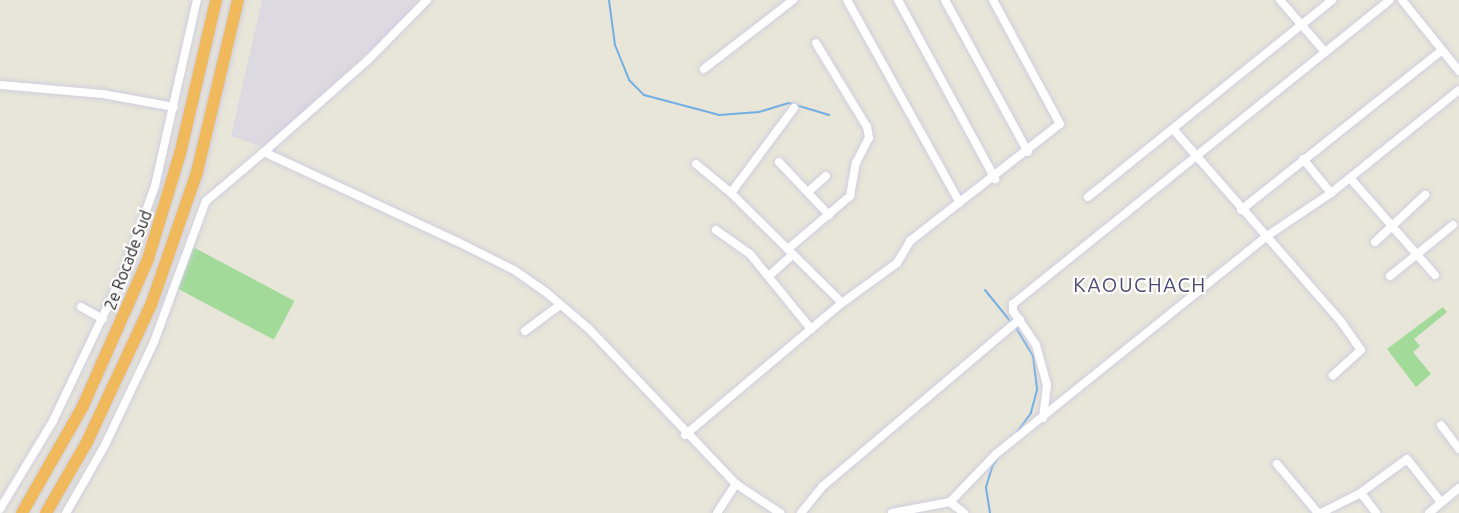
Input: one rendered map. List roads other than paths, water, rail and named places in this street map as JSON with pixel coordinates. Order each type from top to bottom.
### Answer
[{"type":"highway","name":"2e Rocade Sud","points":[[22,513],[83,406],[148,259],[180,154],[216,0]]},
{"type":"highway","points":[[46,513],[120,375],[155,295],[197,172],[238,0]]},
{"type":"street","points":[[0,510],[53,421],[103,319],[155,186],[197,0]]},
{"type":"street","points":[[66,513],[104,447],[154,342],[206,201],[369,59],[427,0]]},
{"type":"street","points":[[704,69],[793,0]]},
{"type":"street","points":[[847,0],[960,203]]},
{"type":"street","points":[[898,0],[995,179]]},
{"type":"street","points":[[945,0],[1028,152]]},
{"type":"street","points":[[686,435],[842,303],[897,263],[910,241],[995,179],[1060,124],[993,0]]},
{"type":"street","points":[[1280,0],[1303,23],[1325,52]]},
{"type":"street","points":[[1044,418],[1047,385],[1036,345],[1013,304],[1389,0]]},
{"type":"street","points":[[1402,0],[1459,70]]},
{"type":"street","points":[[1088,197],[1330,1]]},
{"type":"street","points":[[770,275],[790,252],[852,192],[856,163],[868,132],[816,43]]},
{"type":"street","points":[[1241,210],[1442,50]]},
{"type":"street","points":[[0,85],[104,94],[174,107]]},
{"type":"street","points":[[892,513],[919,510],[950,502],[996,454],[1019,435],[1044,418],[1268,236],[1331,193],[1459,90]]},
{"type":"street","points":[[731,193],[794,108]]},
{"type":"street","points":[[1173,129],[1198,155],[1241,210],[1268,236],[1361,350],[1333,375]]},
{"type":"street","points":[[264,152],[495,261],[560,305],[589,329],[686,435],[736,484],[780,513]]},
{"type":"street","points":[[1303,159],[1331,193]]},
{"type":"street","points":[[779,162],[829,215]]},
{"type":"street","points":[[696,164],[731,193],[842,303]]},
{"type":"street","points":[[808,192],[826,176]]},
{"type":"street","points":[[1350,178],[1394,225],[1435,275]]},
{"type":"street","points":[[1375,242],[1425,195]]},
{"type":"street","points":[[1390,276],[1453,225]]},
{"type":"street","points":[[716,230],[750,254],[770,275],[811,329]]},
{"type":"street","points":[[525,331],[560,305]]},
{"type":"street","points":[[81,307],[103,319]]},
{"type":"street","points":[[801,513],[823,486],[1020,319]]},
{"type":"street","points":[[1441,425],[1459,449]]},
{"type":"street","points":[[1277,464],[1320,513],[1361,492],[1407,459],[1441,502]]},
{"type":"street","points":[[717,513],[736,484]]},
{"type":"street","points":[[1429,513],[1459,488]]},
{"type":"street","points":[[1361,492],[1376,513]]},
{"type":"street","points":[[950,502],[964,513]]},
{"type":"waterway","points":[[609,0],[615,45],[629,80],[644,95],[719,115],[759,112],[789,103],[829,115]]},
{"type":"waterway","points":[[985,290],[1011,322]]},
{"type":"waterway","points":[[1015,326],[1033,356],[1037,390],[1031,413],[1017,432]]},
{"type":"waterway","points":[[990,513],[986,487],[992,467],[999,456]]},
{"type":"district","name":"KAOUCHACH","points":[[1140,284]]}]
